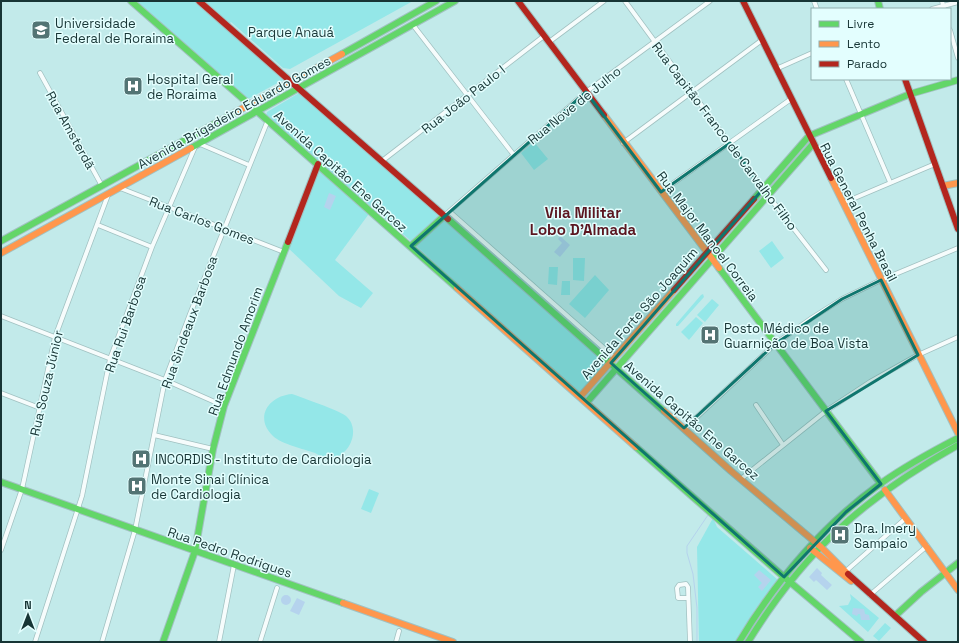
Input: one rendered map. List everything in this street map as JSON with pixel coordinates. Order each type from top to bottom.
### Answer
[{"type":"main road","name":"Avenida Capitão Ene Garcez","points":[[131,1],[258,111],[784,577],[861,642]]},
{"type":"main road","name":"Avenida Capitão Ene Garcez","points":[[199,1],[444,216],[613,360],[616,368],[818,545],[870,595],[924,642]]},
{"type":"main road","name":"Avenida Brigadeiro Eduardo Gomes","points":[[1,241],[174,147],[436,1]]},
{"type":"main road","name":"Avenida Brigadeiro Eduardo Gomes","points":[[1,253],[177,158],[298,88],[456,1]]},
{"type":"main road","name":"Rua Major Manoel Correia","points":[[518,1],[881,484]]},
{"type":"main road","name":"Rua General Penha Brasil","points":[[745,2],[790,99],[958,433]]},
{"type":"main road","points":[[905,80],[958,229]]},
{"type":"main road","points":[[809,136],[910,94],[958,80]]},
{"type":"main road","name":"Avenida Forte São Joaquim","points":[[580,397],[809,136]]},
{"type":"main road","name":"Avenida Forte São Joaquim","points":[[587,402],[813,144]]},
{"type":"main road","points":[[174,147],[168,153],[168,156],[170,159],[177,158]]},
{"type":"main road","points":[[156,156],[163,155],[166,157],[166,161],[162,166]]},
{"type":"main road","name":"Rua Edmundo Amorim","points":[[163,642],[195,551],[214,449],[224,406],[318,164]]},
{"type":"main road","points":[[943,186],[958,183]]},
{"type":"main road","name":"Avenida Capitão Ene Garcez","points":[[410,246],[444,216]]},
{"type":"main road","points":[[46,217],[51,217],[54,219],[54,222],[48,227]]},
{"type":"main road","points":[[666,299],[672,304]]},
{"type":"main road","points":[[624,348],[629,354]]},
{"type":"main road","points":[[748,642],[771,605],[816,552],[818,545],[846,512],[881,484],[958,438]]},
{"type":"main road","points":[[739,642],[764,602],[810,548],[818,545],[885,490],[921,466],[958,445]]},
{"type":"main road","name":"Rua Pedro Rodrigues","points":[[1,482],[453,642]]},
{"type":"main road","points":[[885,490],[958,590]]},
{"type":"main road","points":[[810,548],[841,574],[870,595]]},
{"type":"main road","points":[[895,616],[920,592],[958,563]]},
{"type":"street","points":[[549,42],[604,1]]},
{"type":"street","name":"Rua Capitão Franco de Carvalho Filho","points":[[625,1],[763,189],[826,270]]},
{"type":"street","name":"Rua Nove de Julho","points":[[444,216],[586,92],[710,1]]},
{"type":"street","points":[[942,1],[944,8],[958,2]]},
{"type":"street","points":[[413,25],[514,154]]},
{"type":"street","points":[[951,34],[958,58]]},
{"type":"street","name":"Rua João Paulo I","points":[[382,161],[544,36]]},
{"type":"street","points":[[624,143],[693,93],[762,40]]},
{"type":"street","points":[[776,69],[811,53]]},
{"type":"street","name":"Rua Amsterdã","points":[[40,73],[102,186]]},
{"type":"street","points":[[846,80],[890,182]]},
{"type":"street","points":[[661,192],[790,99]]},
{"type":"street","name":"Rua Sindeaux Barbosa","points":[[102,642],[135,530],[166,380],[190,314],[268,120]]},
{"type":"street","points":[[198,145],[249,165]]},
{"type":"street","name":"Rua Rui Barbosa","points":[[35,642],[77,509],[88,467],[110,359],[152,248],[198,145]]},
{"type":"street","points":[[843,203],[935,164]]},
{"type":"street","name":"Rua Carlos Gomes","points":[[120,188],[284,252]]},
{"type":"street","name":"Rua Souza Júnior","points":[[1,550],[3,539],[22,489],[55,336],[108,195]]},
{"type":"street","name":"Avenida Capitão Ene Garcez","points":[[450,212],[613,360]]},
{"type":"street","points":[[98,225],[152,248]]},
{"type":"street","points":[[684,428],[775,344],[842,299],[881,280],[958,248]]},
{"type":"street","points":[[1,316],[166,380],[224,406]]},
{"type":"street","points":[[741,479],[826,411],[870,382],[918,355],[958,337]]},
{"type":"street","points":[[1,393],[40,408]]},
{"type":"street","points":[[756,405],[783,445]]},
{"type":"street","points":[[154,435],[214,449]]},
{"type":"street","points":[[846,571],[906,518]]},
{"type":"street","points":[[870,595],[927,546]]},
{"type":"street","points":[[218,642],[234,565]]},
{"type":"street","points":[[260,642],[276,588]]},
{"type":"street","points":[[688,598],[690,642]]},
{"type":"street","points":[[396,642],[399,631]]},
{"type":"highlighted area","points":[[586,92],[661,192],[730,143],[763,189],[611,363],[684,428],[775,344],[842,299],[881,280],[918,355],[826,411],[881,484],[846,512],[784,577],[411,246]]},
{"type":"green space","points":[[136,1],[194,1],[283,80],[248,99]]},
{"type":"green space","name":"Parque Anauá","points":[[203,1],[413,1],[290,69],[283,68],[231,22],[229,24]]},
{"type":"green space","points":[[299,93],[611,363],[580,397],[411,241],[266,116],[267,112]]},
{"type":"green space","points":[[534,142],[548,159],[534,170],[521,153]]},
{"type":"green space","points":[[318,164],[371,211],[335,260],[373,293],[361,308],[339,296],[286,246]]},
{"type":"green space","points":[[772,241],[784,258],[771,268],[759,251]]},
{"type":"green space","points":[[573,258],[585,258],[584,281],[573,280]]},
{"type":"green space","points":[[549,267],[558,267],[557,285],[548,284]]},
{"type":"green space","points":[[595,275],[609,290],[585,318],[569,304]]},
{"type":"green space","points":[[562,281],[570,281],[570,295],[561,295]]},
{"type":"green space","points":[[703,294],[704,297],[678,326],[676,326],[676,324]]},
{"type":"green space","points":[[712,299],[719,305],[705,322],[697,315]]},
{"type":"green space","points":[[696,317],[703,323],[689,340],[681,332]]},
{"type":"green space","points":[[292,394],[328,407],[346,416],[353,428],[353,434],[349,447],[344,452],[333,458],[326,458],[287,444],[273,436],[267,429],[265,422],[264,415],[266,409],[270,403],[276,399]]},
{"type":"green space","points":[[369,489],[379,493],[371,513],[361,509]]},
{"type":"green space","points":[[713,518],[717,527],[778,580],[755,610],[736,642],[699,642],[697,547]]},
{"type":"green space","points":[[850,594],[879,618],[868,632],[839,606],[848,605],[851,599]]},
{"type":"green space","points":[[885,623],[891,628],[879,641],[873,636]]},
{"type":"shaded area","points":[[329,193],[336,196],[330,210],[324,207]]},
{"type":"shaded area","points":[[560,236],[570,245],[560,257],[554,252],[562,243],[558,239]]},
{"type":"shaded area","points":[[817,568],[822,573],[821,575],[832,585],[827,590],[816,580],[814,582],[809,577]]},
{"type":"shaded area","points":[[759,570],[771,580],[762,591],[758,587],[762,583],[754,575]]},
{"type":"shaded area","points":[[286,595],[291,600],[286,605],[281,600]]},
{"type":"shaded area","points":[[297,598],[305,602],[299,615],[290,611]]},
{"type":"shaded area","points":[[853,608],[864,609],[865,614],[869,615],[870,620],[861,620],[860,614],[857,616],[852,614]]},
{"type":"waterway","points":[[697,642],[697,608],[693,574],[687,553],[687,546],[708,515]]},
{"type":"traffic: fast","points":[[131,1],[250,105]]},
{"type":"traffic: fast","points":[[342,54],[436,1]]},
{"type":"traffic: fast","points":[[191,148],[455,1]]},
{"type":"traffic: fast","points":[[878,1],[880,8]]},
{"type":"traffic: fast","points":[[754,199],[809,136],[910,94],[958,80]]},
{"type":"traffic: fast","points":[[250,105],[457,288]]},
{"type":"traffic: fast","points":[[1,241],[236,112]]},
{"type":"traffic: fast","points":[[587,402],[813,144]]},
{"type":"traffic: fast","points":[[411,246],[444,216]]},
{"type":"traffic: fast","points":[[448,219],[664,411]]},
{"type":"traffic: fast","points":[[163,642],[195,551],[213,449],[224,406],[288,242]]},
{"type":"traffic: fast","points":[[719,268],[881,484]]},
{"type":"traffic: fast","points":[[739,642],[768,597],[802,556],[839,518],[880,484],[918,460],[958,438]]},
{"type":"traffic: fast","points":[[748,642],[791,580],[839,529],[865,506],[894,485],[958,445]]},
{"type":"traffic: fast","points":[[636,447],[784,577],[861,642]]},
{"type":"traffic: fast","points":[[1,482],[343,603]]},
{"type":"traffic: fast","points":[[895,616],[921,592],[958,563]]},
{"type":"traffic: slow","points":[[236,112],[342,54]]},
{"type":"traffic: slow","points":[[604,115],[719,268]]},
{"type":"traffic: slow","points":[[1,253],[191,148]]},
{"type":"traffic: slow","points":[[831,178],[958,433]]},
{"type":"traffic: slow","points":[[943,186],[958,183]]},
{"type":"traffic: slow","points":[[457,288],[636,447]]},
{"type":"traffic: slow","points":[[580,397],[674,290]]},
{"type":"traffic: slow","points":[[664,411],[731,471],[821,547],[848,574]]},
{"type":"traffic: slow","points":[[885,490],[958,590]]},
{"type":"traffic: slow","points":[[810,548],[851,581]]},
{"type":"traffic: slow","points":[[343,603],[453,642]]},
{"type":"traffic: jam","points":[[199,1],[290,81]]},
{"type":"traffic: jam","points":[[518,1],[604,115]]},
{"type":"traffic: jam","points":[[743,1],[831,178]]},
{"type":"traffic: jam","points":[[905,80],[958,229]]},
{"type":"traffic: jam","points":[[290,81],[448,219]]},
{"type":"traffic: jam","points":[[288,242],[318,164]]},
{"type":"traffic: jam","points":[[674,290],[754,199]]},
{"type":"traffic: jam","points":[[848,574],[924,642]]},
{"type":"place","name":"Universidade Federal de Roraima","points":[[41,30]]},
{"type":"place","name":"Hospital Geral de Roraima","points":[[133,86]]},
{"type":"place","name":"Posto Médico de Guarnição de Boa Vista","points":[[710,335]]},
{"type":"place","name":"INCORDIS - Instituto de Cardiologia","points":[[141,459]]},
{"type":"place","name":"Monte Sinai Clínica de Cardiologia","points":[[137,486]]},
{"type":"place","name":"Dra. Imery Sampaio","points":[[840,535]]},
{"type":"district","name":"Vila Militar Lobo D'Almada","points":[[583,222]]}]
